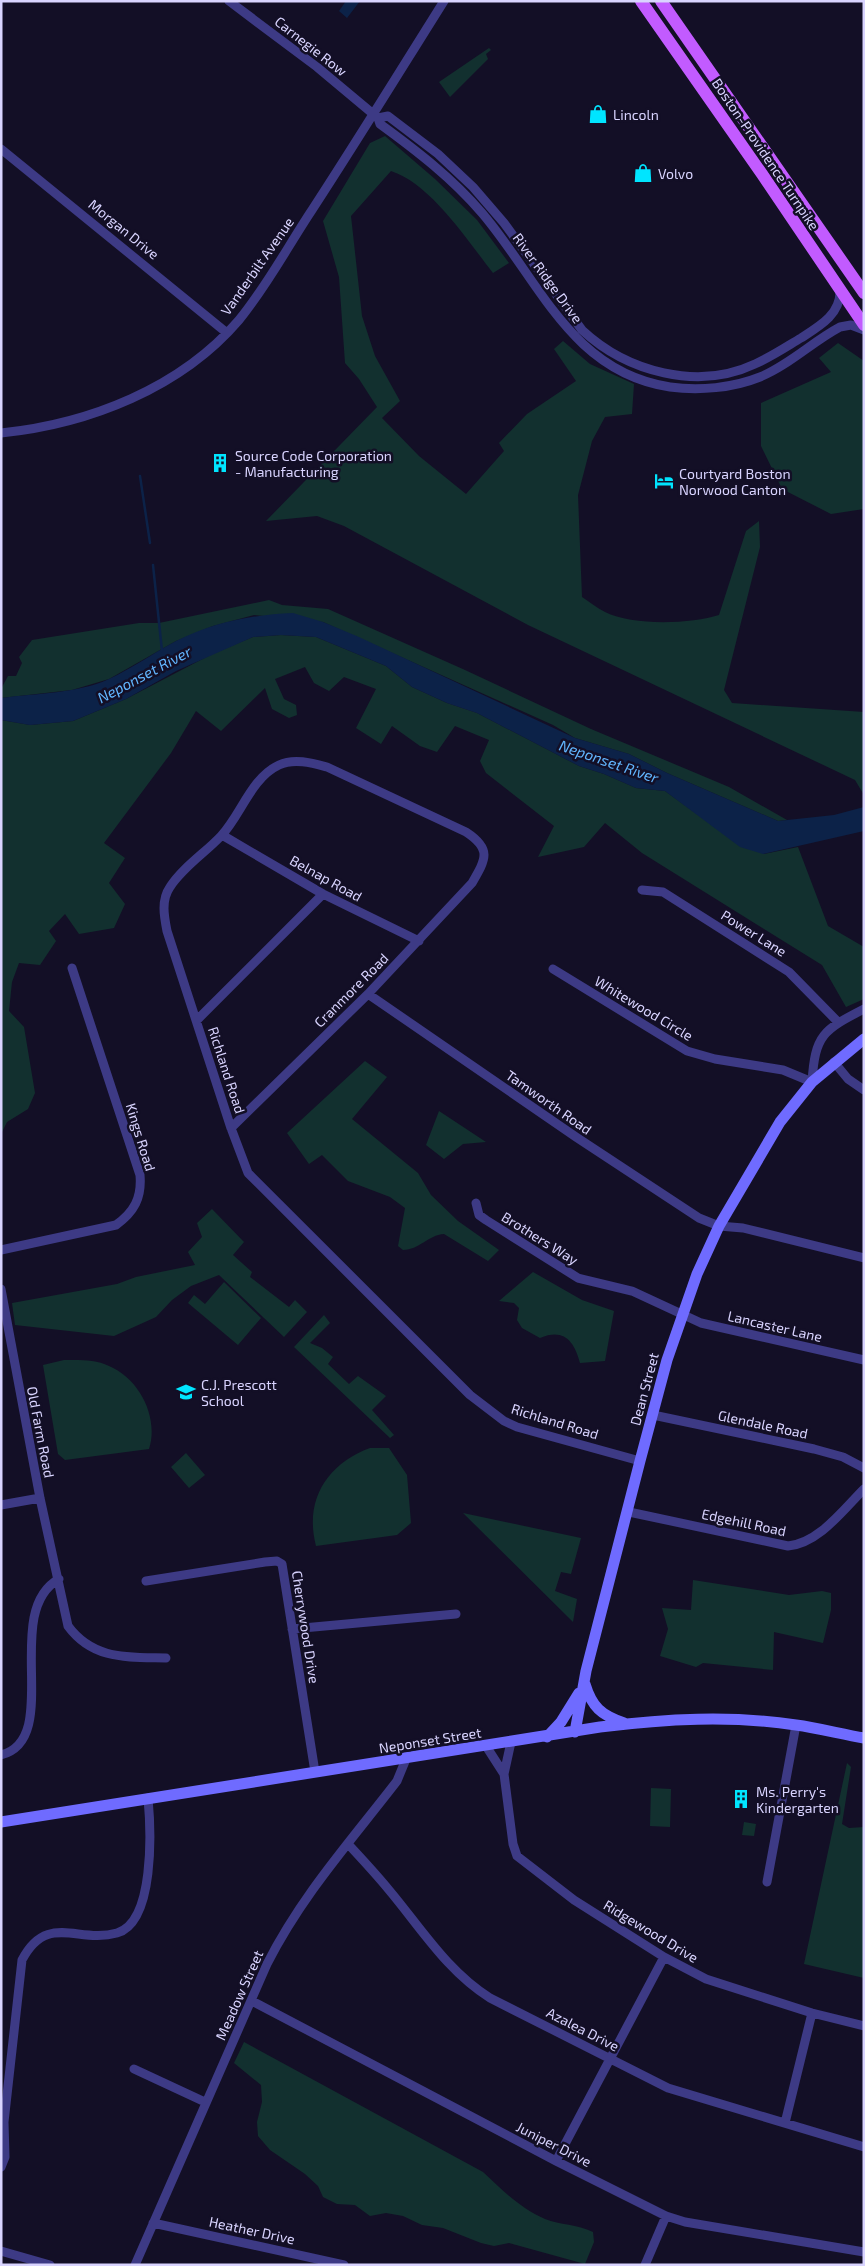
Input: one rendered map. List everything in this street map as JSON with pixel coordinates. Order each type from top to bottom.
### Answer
[{"type":"main road","name":"Boston-Providence Turnpike","points":[[641,1],[762,174],[864,325]]},
{"type":"main road","name":"Boston-Providence Turnpike","points":[[660,1],[864,293]]},
{"type":"main road","name":"Dean Street","points":[[575,1732],[584,1682],[629,1512],[652,1415],[682,1315],[719,1226],[780,1122],[812,1082],[864,1039]]},
{"type":"main road","points":[[584,1682],[590,1701],[598,1710],[614,1720],[628,1724]]},
{"type":"main road","points":[[547,1737],[561,1722],[584,1682]]},
{"type":"main road","name":"Neponset Street","points":[[1,1822],[628,1724],[703,1719],[796,1725],[864,1738]]},
{"type":"street","name":"Carnegie Row","points":[[229,1],[317,67],[376,116]]},
{"type":"street","name":"Vanderbilt Avenue","points":[[1,433],[63,422],[122,403],[176,373],[226,333],[260,289],[376,116],[444,1]]},
{"type":"street","name":"River Ridge Drive","points":[[840,290],[840,300],[837,307],[827,320],[778,352],[743,369],[710,376],[682,376],[664,374],[630,362],[593,340],[582,330],[504,223],[456,169],[388,116],[376,116],[380,124],[440,170],[481,212],[515,255],[572,336],[603,362],[622,372],[646,382],[684,388],[732,385],[759,378],[778,368],[840,327],[852,325],[864,330]]},
{"type":"street","name":"Morgan Drive","points":[[1,149],[226,333]]},
{"type":"street","name":"Richland Road","points":[[482,864],[484,852],[480,841],[466,832],[327,767],[295,762],[279,765],[261,780],[222,835],[170,887],[163,913],[231,1128],[248,1173],[470,1395],[490,1411],[518,1426],[640,1461]]},
{"type":"street","name":"Belnap Road","points":[[222,835],[323,894],[419,941]]},
{"type":"street","name":"Cranmore Road","points":[[231,1128],[368,994],[419,941],[472,883],[482,864]]},
{"type":"street","name":"Power Lane","points":[[642,890],[663,892],[789,972],[838,1022]]},
{"type":"street","points":[[197,1020],[323,894]]},
{"type":"street","name":"Kings Road","points":[[1,1250],[116,1225],[130,1215],[135,1208],[141,1189],[140,1175],[72,968]]},
{"type":"street","name":"Whitewood Circle","points":[[553,969],[687,1050],[715,1058],[783,1070],[812,1082]]},
{"type":"street","name":"Tamworth Road","points":[[368,994],[652,1189],[699,1218],[719,1226],[743,1228],[864,1258]]},
{"type":"street","points":[[812,1082],[815,1049],[821,1039],[838,1022],[864,1008]]},
{"type":"street","points":[[834,1062],[848,1079],[864,1090]]},
{"type":"street","name":"Brothers Way","points":[[476,1203],[479,1215],[578,1278],[632,1291],[682,1315]]},
{"type":"street","name":"Old Farm Road","points":[[1,1289],[5,1332],[68,1626],[77,1638],[96,1650],[109,1654],[166,1658]]},
{"type":"street","name":"Lancaster Lane","points":[[682,1315],[701,1323],[864,1360]]},
{"type":"street","name":"Glendale Road","points":[[652,1415],[814,1449],[843,1457],[864,1468]]},
{"type":"street","name":"Edgehill Road","points":[[629,1512],[794,1545],[807,1540],[823,1529],[864,1489]]},
{"type":"street","points":[[1,1505],[40,1498]]},
{"type":"street","name":"Cherrywood Drive","points":[[146,1581],[277,1561],[282,1564],[315,1772]]},
{"type":"street","points":[[35,1588],[59,1579]]},
{"type":"street","points":[[292,1629],[456,1614]]},
{"type":"street","points":[[1,1755],[12,1750],[19,1739],[22,1724],[20,1714]]},
{"type":"street","points":[[767,1882],[796,1725]]},
{"type":"street","name":"Ridgewood Drive","points":[[511,1742],[504,1774],[508,1816],[517,1856],[574,1900],[664,1957],[720,1984],[812,2013],[864,2026]]},
{"type":"street","name":"Ridgewood Drive","points":[[486,1746],[504,1774]]},
{"type":"street","name":"Meadow Street","points":[[135,2265],[205,2102],[285,1928],[309,1892],[397,1781],[406,1759]]},
{"type":"street","points":[[1,2167],[5,2157],[4,2122],[22,1960],[29,1946],[39,1938],[51,1933],[69,1932],[100,1935],[118,1933],[128,1927],[137,1915],[146,1878],[151,1830],[148,1798]]},
{"type":"street","name":"Azalea Drive","points":[[348,1844],[388,1888],[437,1950],[470,1985],[490,1998],[677,2092],[864,2147]]},
{"type":"street","points":[[556,2161],[612,2060],[664,1957]]},
{"type":"street","name":"Juniper Drive","points":[[252,2001],[556,2161],[666,2216],[685,2222],[864,2252]]},
{"type":"street","points":[[784,2123],[812,2013]]},
{"type":"street","points":[[134,2069],[205,2102]]},
{"type":"street","points":[[645,2265],[666,2216]]},
{"type":"street","name":"Heather Drive","points":[[153,2224],[344,2265]]},
{"type":"street","points":[[1,2251],[50,2265]]},
{"type":"green space","points":[[489,48],[491,50],[486,54],[488,59],[450,97],[439,82]]},
{"type":"green space","points":[[385,136],[435,179],[477,220],[509,263],[493,273],[434,200],[406,178],[391,171],[351,216],[362,316],[375,356],[400,401],[382,418],[419,456],[466,494],[504,451],[499,443],[527,414],[576,381],[554,349],[563,341],[590,364],[634,384],[632,414],[605,417],[592,441],[578,495],[582,597],[605,612],[630,620],[678,622],[719,615],[746,531],[759,521],[760,547],[724,690],[732,703],[864,712],[864,795],[855,780],[528,625],[344,526],[317,516],[266,521],[377,407],[359,379],[345,363],[339,277],[323,221],[370,143]]},
{"type":"green space","points":[[838,343],[864,361],[864,509],[831,514],[782,489],[761,446],[761,403],[831,372],[819,358]]},
{"type":"green space","points":[[269,600],[282,605],[328,609],[591,729],[729,787],[787,820],[778,821],[667,773],[629,754],[575,738],[553,725],[323,622],[254,615],[213,626],[176,641],[109,679],[72,690],[1,698],[1,689],[8,676],[16,676],[22,663],[19,657],[32,640],[139,623],[159,623]]},
{"type":"green space","points":[[281,635],[316,637],[386,666],[412,687],[447,703],[477,713],[579,766],[604,774],[636,788],[665,791],[701,817],[764,854],[798,847],[828,926],[864,947],[864,999],[846,1007],[822,965],[642,853],[605,823],[584,847],[538,857],[554,826],[486,773],[480,761],[489,740],[455,726],[437,752],[420,746],[392,726],[381,744],[356,728],[376,689],[344,677],[329,691],[314,683],[305,667],[275,679],[284,699],[296,705],[297,715],[289,718],[272,709],[265,688],[221,731],[196,711],[171,753],[104,843],[125,858],[109,883],[125,904],[114,928],[79,934],[65,914],[49,931],[56,941],[40,965],[19,963],[12,982],[9,1011],[24,1027],[35,1093],[28,1109],[7,1122],[1,1134],[1,720],[30,725],[73,721],[126,699],[214,653],[253,637]]},
{"type":"green space","points":[[365,1061],[387,1077],[352,1119],[418,1173],[431,1195],[458,1221],[499,1250],[488,1261],[444,1234],[433,1237],[414,1248],[403,1250],[398,1246],[405,1208],[390,1197],[348,1181],[322,1155],[309,1164],[287,1133]]},
{"type":"green space","points":[[439,1111],[486,1142],[463,1144],[444,1159],[426,1145]]},
{"type":"green space","points":[[212,1209],[244,1242],[233,1255],[252,1272],[250,1277],[289,1307],[295,1300],[307,1312],[284,1337],[219,1275],[191,1286],[172,1300],[156,1317],[114,1336],[15,1325],[12,1303],[117,1284],[136,1277],[195,1265],[188,1252],[202,1237],[197,1223]]},
{"type":"green space","points":[[533,1272],[582,1300],[614,1311],[605,1361],[580,1363],[575,1348],[567,1338],[548,1335],[540,1338],[522,1328],[517,1320],[519,1308],[514,1303],[499,1301]]},
{"type":"green space","points":[[224,1282],[261,1318],[238,1345],[188,1303],[194,1295],[205,1304]]},
{"type":"green space","points":[[324,1315],[330,1323],[310,1343],[322,1348],[333,1357],[328,1364],[349,1384],[358,1376],[386,1396],[372,1410],[394,1435],[390,1438],[294,1347]]},
{"type":"green space","points":[[64,1360],[98,1362],[120,1372],[130,1380],[138,1390],[149,1413],[151,1437],[149,1449],[65,1460],[58,1454],[43,1365]]},
{"type":"green space","points":[[370,1448],[389,1448],[407,1475],[411,1523],[397,1535],[316,1546],[313,1514],[316,1499],[322,1486],[342,1464]]},
{"type":"green space","points":[[186,1453],[205,1475],[189,1488],[171,1467]]},
{"type":"green space","points":[[463,1513],[581,1538],[571,1574],[561,1572],[555,1591],[577,1599],[573,1622]]},
{"type":"green space","points":[[693,1580],[789,1595],[822,1591],[831,1593],[831,1610],[823,1643],[774,1632],[773,1670],[703,1663],[696,1667],[660,1656],[668,1629],[662,1608],[691,1610]]},
{"type":"green space","points":[[847,1763],[851,1767],[842,1824],[849,1828],[864,1827],[864,1978],[804,1964]]},
{"type":"green space","points":[[651,1788],[671,1789],[670,1827],[650,1826]]},
{"type":"green space","points":[[744,1822],[756,1824],[754,1836],[742,1835]]},
{"type":"green space","points":[[244,2042],[483,2172],[512,2198],[536,2215],[593,2232],[594,2242],[585,2264],[509,2243],[494,2246],[481,2243],[443,2228],[422,2225],[403,2216],[386,2213],[370,2216],[355,2205],[337,2204],[323,2197],[318,2186],[305,2174],[270,2150],[258,2136],[257,2122],[262,2102],[261,2085],[234,2063]]},
{"type":"water","points":[[346,1],[360,1],[347,18],[339,11]]},
{"type":"water","name":"Neponset River","points":[[293,613],[323,622],[359,637],[575,738],[629,754],[667,773],[778,821],[834,815],[864,807],[864,831],[763,854],[740,847],[665,791],[636,788],[604,774],[579,766],[477,713],[447,703],[412,687],[386,666],[316,637],[281,635],[253,637],[176,671],[126,699],[73,721],[30,725],[1,720],[1,698],[83,688],[109,679],[190,634],[219,624],[247,618]]},
{"type":"waterway","points":[[140,476],[150,543]]},
{"type":"waterway","name":"Neponset River","points":[[153,565],[162,651]]},
{"type":"place","name":"Lincoln","points":[[598,114]]},
{"type":"place","name":"Volvo","points":[[643,173]]},
{"type":"place","name":"Source Code Corporation - Manufacturing","points":[[220,463]]},
{"type":"place","name":"Courtyard Boston Norwood Canton","points":[[664,481]]},
{"type":"place","name":"C.J. Prescott School","points":[[186,1392]]},
{"type":"place","name":"Ms. Perry's Kindergarten","points":[[741,1799]]}]
